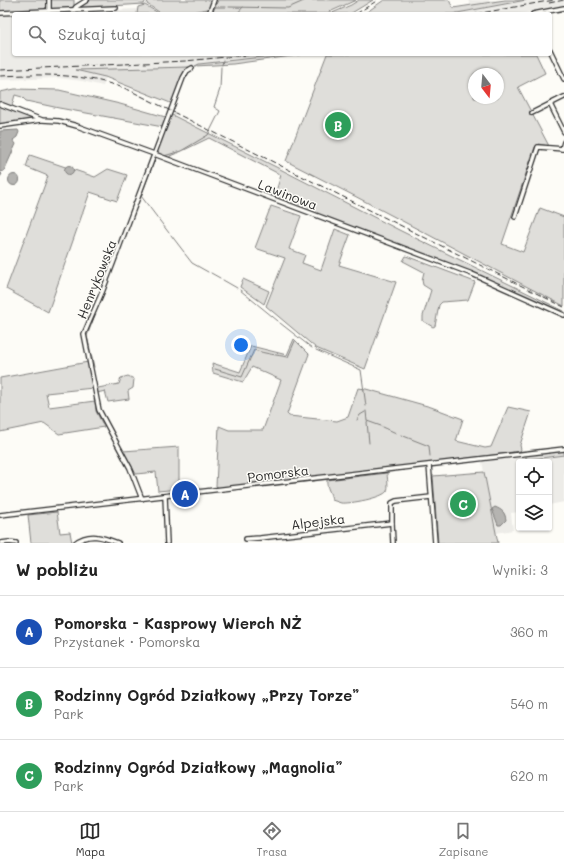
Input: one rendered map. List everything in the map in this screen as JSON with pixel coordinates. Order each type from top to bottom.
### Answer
[{"type":"street","points":[[49,0],[49,11]]},
{"type":"street","points":[[74,10],[87,0]]},
{"type":"street","points":[[209,12],[214,0]]},
{"type":"street","points":[[24,12],[116,8]]},
{"type":"street","points":[[543,12],[564,8]]},
{"type":"street","points":[[0,13],[12,13]]},
{"type":"street","points":[[552,54],[564,79]]},
{"type":"street","name":"Henrykowska","points":[[142,499],[130,468],[98,410],[84,334],[103,290],[183,78],[187,71],[192,68]]},
{"type":"street","points":[[532,113],[564,97]]},
{"type":"street","name":"Lawinowa","points":[[0,104],[42,120],[59,121],[77,126],[154,154],[472,274],[564,315]]},
{"type":"street","points":[[550,104],[564,132]]},
{"type":"street","points":[[0,126],[42,120]]},
{"type":"street","points":[[515,217],[538,146],[563,149],[564,142]]},
{"type":"street","name":"Pomorska","points":[[0,515],[564,448]]},
{"type":"street","points":[[429,465],[435,543]]},
{"type":"street","points":[[165,496],[167,543]]},
{"type":"street","points":[[393,543],[391,504],[394,501],[431,497]]},
{"type":"street","name":"Alpejska","points":[[246,539],[392,523]]},
{"type":"street","points":[[75,543],[83,538],[94,536],[118,543]]},
{"type":"street","points":[[1,543],[16,543]]},
{"type":"shaded area","points":[[0,0],[47,0],[47,6],[43,10],[0,11]]},
{"type":"shaded area","points":[[50,0],[74,0],[74,7],[51,9]]},
{"type":"shaded area","points":[[89,0],[146,0],[144,4],[79,8]]},
{"type":"shaded area","points":[[148,0],[212,0],[208,12],[159,12],[147,4]]},
{"type":"shaded area","points":[[218,0],[356,0],[329,12],[213,12]]},
{"type":"shaded area","points":[[359,0],[373,0],[353,12],[335,12]]},
{"type":"shaded area","points":[[384,0],[449,0],[453,8],[505,0],[526,0],[463,12],[367,12]]},
{"type":"shaded area","points":[[468,0],[505,0],[471,6]]},
{"type":"shaded area","points":[[526,0],[564,0],[564,7],[531,12],[463,12]]},
{"type":"shaded area","points":[[145,5],[157,12],[137,12],[138,7]]},
{"type":"shaded area","points":[[138,9],[137,12],[114,12],[115,10]]},
{"type":"shaded area","points":[[104,10],[112,12],[91,12],[94,11]]},
{"type":"shaded area","points":[[0,15],[12,15],[12,56],[272,56],[199,64],[189,67],[77,70],[106,77],[103,86],[59,78],[0,80]]},
{"type":"shaded area","points":[[272,56],[291,56],[233,64],[195,66],[199,64]]},
{"type":"shaded area","points":[[326,56],[537,56],[545,73],[518,87],[549,146],[538,144],[535,147],[502,244],[523,252],[540,208],[564,217],[564,306],[286,161]]},
{"type":"shaded area","points":[[189,67],[184,73],[173,104],[105,77],[75,70]]},
{"type":"shaded area","points":[[15,89],[59,90],[120,104],[169,118],[170,114],[401,231],[564,311],[564,313],[476,274],[274,198],[281,175],[209,138],[170,156],[170,159],[157,152],[163,127],[26,101],[22,97],[15,95],[11,109],[42,120],[0,126],[0,92]]},
{"type":"shaded area","points":[[18,130],[19,132],[17,137],[13,140],[16,144],[4,171],[0,172],[0,131]]},
{"type":"shaded area","points":[[30,155],[95,177],[108,169],[127,175],[117,201],[90,192],[48,312],[6,289],[48,176],[26,167]]},
{"type":"shaded area","points":[[67,166],[71,166],[73,170],[71,174],[67,174],[65,172],[65,168]]},
{"type":"shaded area","points":[[14,174],[18,176],[20,180],[18,184],[14,186],[10,184],[8,180],[10,176]]},
{"type":"shaded area","points":[[271,206],[301,216],[289,249],[305,255],[302,263],[321,270],[335,229],[350,235],[339,265],[396,282],[365,369],[316,348],[266,306],[285,258],[255,248]]},
{"type":"shaded area","points":[[406,256],[475,282],[468,300],[442,302],[439,305],[435,326],[433,327],[423,321],[423,316],[431,290],[423,285],[422,280],[424,272],[403,261]]},
{"type":"shaded area","points":[[243,279],[269,291],[264,304],[240,287]]},
{"type":"shaded area","points":[[294,339],[309,354],[287,414],[289,416],[337,421],[348,417],[358,388],[366,389],[431,407],[463,419],[456,441],[485,448],[491,447],[508,407],[531,412],[520,445],[521,450],[493,455],[219,488],[216,486],[219,426],[229,430],[263,430],[281,380],[252,367],[243,382],[213,373],[212,363],[240,372],[251,346],[287,355]]},
{"type":"shaded area","points":[[88,362],[93,388],[46,393],[49,407],[95,401],[96,411],[104,427],[59,434],[44,423],[0,432],[0,378]]},
{"type":"shaded area","points":[[128,376],[134,379],[133,388],[128,391],[129,399],[108,402],[105,391],[97,393],[98,388],[119,384],[121,378]]},
{"type":"shaded area","points":[[179,447],[179,489],[158,491],[156,472],[136,474],[123,451]]},
{"type":"shaded area","points":[[564,451],[564,455],[534,459],[526,459],[526,455]]},
{"type":"shaded area","points":[[564,455],[564,502],[552,504],[552,459],[534,459]]},
{"type":"shaded area","points":[[526,456],[526,459],[516,459],[516,512],[511,513],[513,530],[496,533],[482,462],[508,458],[509,460],[513,460],[514,457]]},
{"type":"shaded area","points":[[484,472],[498,543],[438,543],[433,476]]},
{"type":"shaded area","points":[[387,473],[388,489],[384,494],[351,503],[341,503],[332,500],[327,485],[327,480]]},
{"type":"shaded area","points":[[495,507],[501,510],[505,515],[506,520],[501,525],[498,525],[492,509]]},
{"type":"shaded area","points":[[57,512],[60,533],[70,532],[72,543],[31,543],[28,515]]},
{"type":"waterway","points":[[229,7],[288,8],[306,0]]},
{"type":"waterway","points":[[214,7],[226,7]]},
{"type":"waterway","points":[[239,12],[243,7]]},
{"type":"waterway","points":[[192,12],[208,9]]},
{"type":"waterway","points":[[222,65],[223,60]]},
{"type":"waterway","points":[[164,156],[181,151],[208,135],[220,111],[214,107],[220,89],[221,67]]},
{"type":"waterway","points":[[154,162],[141,196],[169,233]]},
{"type":"waterway","points":[[133,215],[141,196]]},
{"type":"waterway","points":[[171,235],[184,252]]},
{"type":"waterway","points":[[185,254],[192,263],[208,272]]},
{"type":"waterway","points":[[211,273],[220,278]]},
{"type":"waterway","points":[[223,280],[237,288]]},
{"type":"waterway","points":[[240,290],[278,321]]},
{"type":"waterway","points":[[94,367],[87,336],[99,304]]},
{"type":"waterway","points":[[280,323],[312,348]]},
{"type":"waterway","points":[[215,369],[242,377],[254,350],[288,357],[295,341]]},
{"type":"waterway","points":[[316,350],[361,370],[366,406]]},
{"type":"waterway","points":[[366,411],[367,421],[381,426]]},
{"type":"waterway","points":[[357,420],[360,415],[365,412]]},
{"type":"waterway","points":[[367,422],[369,443]]},
{"type":"waterway","points":[[383,427],[396,433]]},
{"type":"waterway","points":[[401,435],[429,446],[430,456]]},
{"type":"railway","points":[[359,12],[378,0]]},
{"type":"railway","points":[[487,12],[554,0]]},
{"type":"railway","points":[[549,3],[564,0]]},
{"type":"railway","points":[[0,70],[185,61],[236,56]]},
{"type":"railway","points":[[0,76],[65,76],[97,80],[129,90],[564,307]]},
{"type":"place","name":"Rodzinny Ogród Działkowy „Przy Torze”","points":[[338,125]]},
{"type":"place","name":"Pomorska - Kasprowy Wierch NŻ","points":[[185,494]]},
{"type":"place","name":"Rodzinny Ogród Działkowy „Magnolia”","points":[[463,504]]}]
